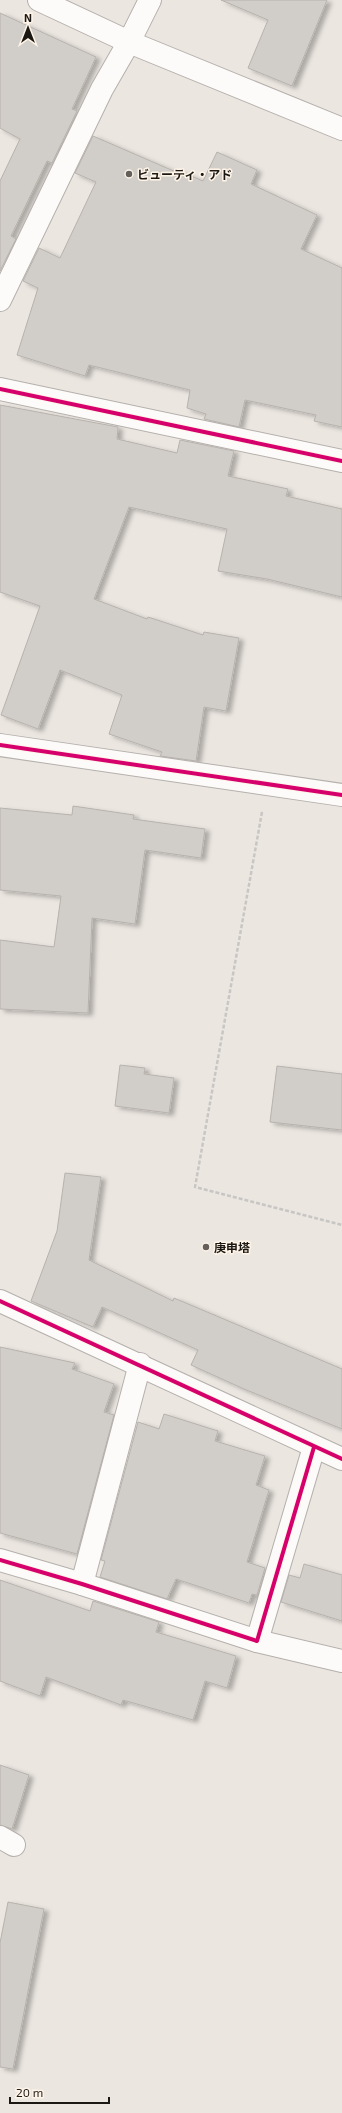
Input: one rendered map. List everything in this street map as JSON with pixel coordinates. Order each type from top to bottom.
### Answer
[{"type":"street","points":[[39,0],[129,42],[342,129]]},
{"type":"street","points":[[0,300],[102,89],[129,42],[150,0]]},
{"type":"street","points":[[0,390],[342,461]]},
{"type":"street","points":[[0,745],[342,795]]},
{"type":"street","points":[[0,1301],[140,1364],[314,1447],[342,1458]]},
{"type":"street","points":[[82,1584],[140,1364]]},
{"type":"street","points":[[257,1641],[314,1447]]},
{"type":"street","points":[[0,1560],[82,1584],[257,1641],[342,1661]]},
{"type":"path","points":[[267,784],[195,1188],[342,1225]]},
{"type":"building","points":[[221,0],[327,0],[292,86],[248,68],[268,20]]},
{"type":"building","points":[[0,13],[96,57],[72,109],[77,111],[52,163],[47,161],[11,236],[16,239],[0,271],[0,181],[20,139],[0,128]]},
{"type":"building","points":[[93,136],[176,172],[177,170],[203,181],[217,152],[257,170],[251,184],[317,215],[301,249],[342,268],[342,427],[314,421],[316,415],[245,400],[239,427],[204,419],[206,414],[187,408],[190,390],[89,365],[85,376],[17,355],[38,288],[23,281],[39,248],[60,258],[96,182],[75,173]]},
{"type":"building","points":[[0,405],[118,427],[117,439],[177,453],[180,440],[234,451],[228,476],[288,489],[286,496],[342,509],[342,597],[267,579],[218,571],[227,529],[129,507],[94,599],[147,619],[148,617],[203,635],[204,632],[239,638],[226,711],[204,707],[196,761],[160,756],[162,752],[109,734],[122,695],[60,670],[38,729],[1,715],[40,606],[0,592]]},
{"type":"building","points":[[73,806],[134,815],[133,819],[205,829],[201,858],[145,850],[135,924],[92,918],[88,1013],[0,1009],[0,940],[54,947],[61,896],[0,890],[0,808],[72,815]]},
{"type":"building","points":[[120,1065],[145,1068],[144,1074],[174,1078],[169,1113],[115,1106]]},
{"type":"building","points":[[277,1066],[342,1074],[342,1130],[270,1122]]},
{"type":"building","points":[[65,1173],[101,1177],[89,1260],[173,1301],[174,1298],[342,1369],[342,1429],[244,1389],[191,1365],[198,1350],[102,1307],[93,1327],[31,1301],[57,1231]]},
{"type":"building","points":[[0,1347],[75,1363],[72,1369],[114,1384],[104,1412],[114,1415],[77,1554],[0,1533]]},
{"type":"building","points":[[164,1414],[218,1431],[215,1441],[265,1456],[256,1485],[269,1490],[247,1562],[265,1568],[257,1595],[252,1594],[249,1603],[176,1579],[167,1599],[100,1577],[105,1561],[101,1560],[138,1422],[159,1429]]},
{"type":"building","points":[[304,1564],[342,1575],[342,1621],[281,1602],[289,1575],[300,1578]]},
{"type":"building","points":[[0,1580],[90,1611],[93,1601],[159,1622],[156,1632],[236,1656],[227,1688],[205,1681],[193,1720],[123,1700],[121,1705],[46,1677],[40,1696],[0,1681]]},
{"type":"building","points":[[0,1765],[29,1775],[12,1829],[0,1825]]},
{"type":"building","points":[[8,1902],[44,1909],[13,2069],[0,2067],[0,1943]]},
{"type":"cycle path","points":[[0,389],[342,461]]},
{"type":"cycle path","points":[[0,745],[342,795]]},
{"type":"cycle path","points":[[0,1301],[342,1459]]},
{"type":"cycle path","points":[[0,1560],[82,1584],[257,1641],[314,1447]]},
{"type":"place","name":"ビューティ・アド","points":[[129,174]]},
{"type":"place","name":"庚申塔","points":[[206,1247]]}]
